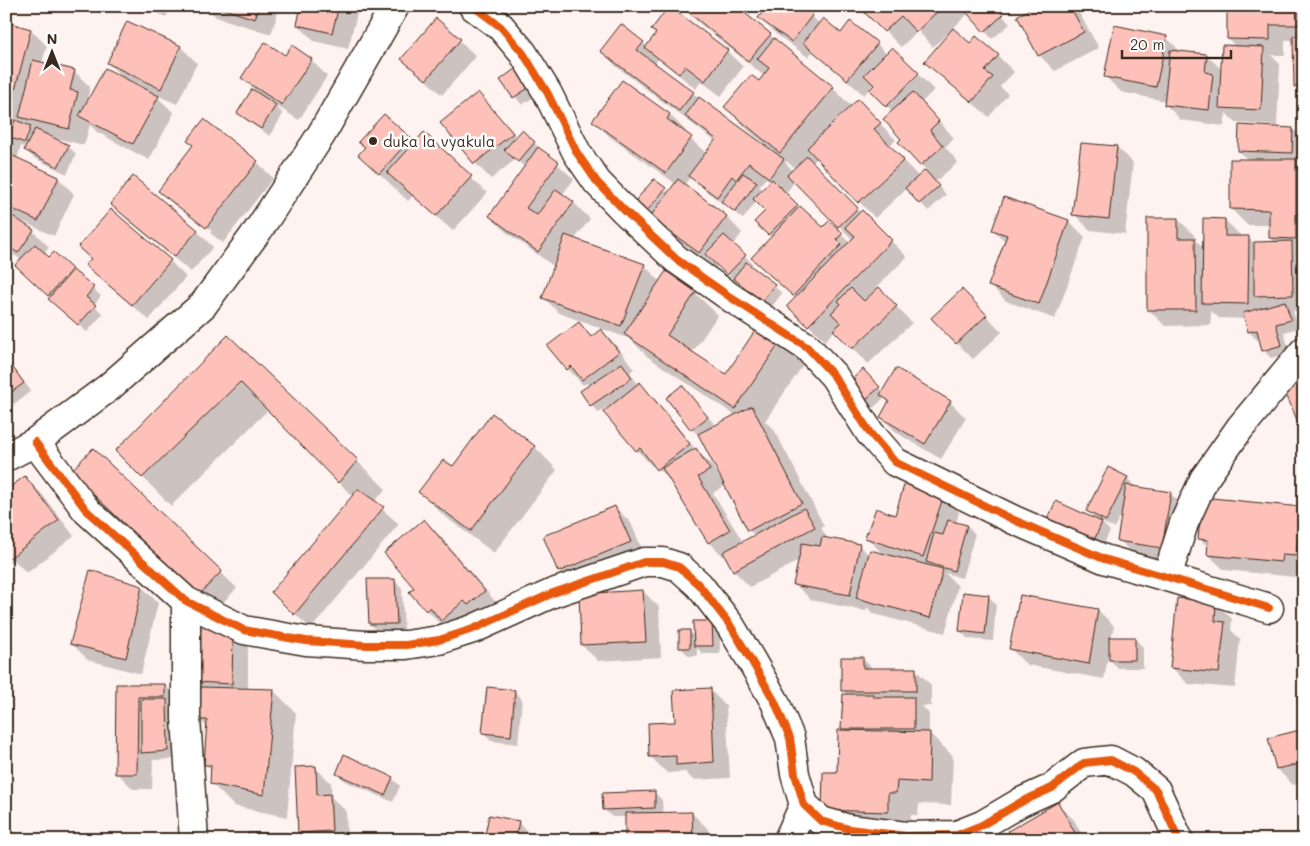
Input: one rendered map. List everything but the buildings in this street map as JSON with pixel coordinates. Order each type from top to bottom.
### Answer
[{"type":"street","points":[[6,457],[35,442],[108,388],[203,305],[259,229],[321,136],[394,6]]},
{"type":"street","points":[[473,6],[501,27],[523,53],[547,92],[577,154],[597,182],[676,258],[733,299],[807,347],[834,376],[870,433],[895,462],[1014,520],[1104,559],[1269,608]]},
{"type":"street","points":[[1167,577],[1184,523],[1204,480],[1240,428],[1304,351]]},
{"type":"street","points":[[35,442],[87,511],[186,601],[244,630],[336,643],[406,645],[439,640],[473,629],[553,593],[644,562],[663,562],[679,566],[699,585],[730,625],[775,702],[790,738],[795,774],[804,806],[821,820],[849,829],[906,836],[956,837],[982,825],[1021,802],[1052,788],[1084,764],[1111,760],[1134,772],[1156,790],[1179,840]]},
{"type":"street","points":[[186,601],[186,718],[194,840]]},
{"type":"street","points":[[788,840],[804,806]]},
{"type":"cycle path","points":[[473,6],[501,27],[523,53],[547,92],[577,153],[597,182],[676,259],[807,347],[834,376],[870,433],[895,462],[1014,520],[1104,559],[1269,608]]},
{"type":"cycle path","points":[[35,442],[87,511],[186,601],[244,630],[306,641],[366,645],[406,645],[439,640],[473,629],[553,593],[644,562],[663,562],[679,567],[699,585],[730,625],[775,702],[790,738],[795,774],[804,805],[821,821],[849,829],[906,836],[957,835],[982,825],[1021,802],[1052,788],[1084,763],[1111,760],[1134,772],[1156,790],[1179,840]]},
{"type":"place","name":"duka la vyakula","points":[[373,141]]}]
